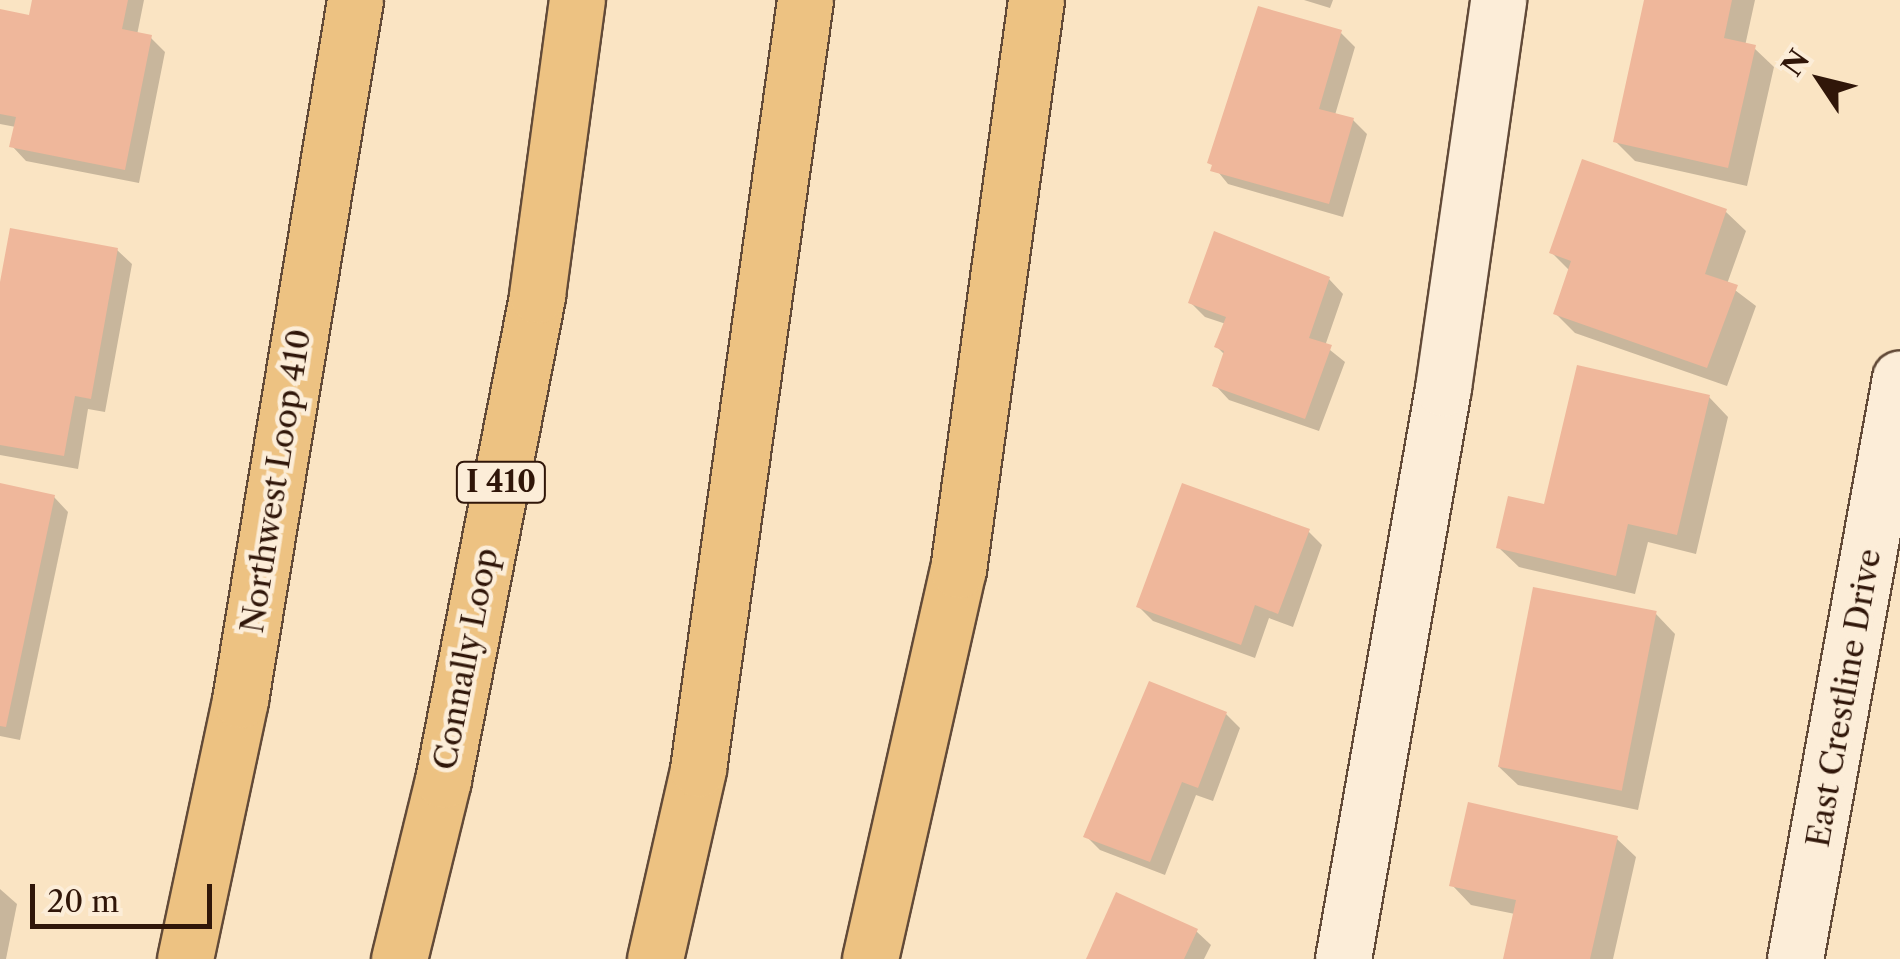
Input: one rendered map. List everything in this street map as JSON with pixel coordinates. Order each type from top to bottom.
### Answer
[{"type":"main road","name":"Northwest Loop 410","points":[[185,959],[240,700],[355,0]]},
{"type":"main road","name":"Connally Loop","points":[[399,959],[443,780],[537,296],[577,0]]},
{"type":"main road","points":[[655,959],[698,769],[806,0]]},
{"type":"main road","points":[[870,959],[958,570],[1036,0]]},
{"type":"street","points":[[1343,959],[1443,388],[1498,0]]},
{"type":"street","name":"East Crestline Drive","points":[[1794,959],[1900,378]]},
{"type":"building","points":[[32,0],[128,0],[122,29],[152,35],[125,170],[9,147],[16,117],[0,114],[0,9],[29,15]]},
{"type":"building","points":[[1644,0],[1732,0],[1724,38],[1756,45],[1728,168],[1613,142]]},
{"type":"building","points":[[1258,6],[1342,30],[1319,109],[1354,118],[1329,204],[1210,171],[1212,165],[1207,163]]},
{"type":"building","points":[[1582,159],[1727,209],[1705,274],[1738,285],[1707,368],[1553,314],[1571,261],[1549,253]]},
{"type":"building","points":[[10,228],[118,248],[91,399],[75,396],[64,456],[0,445],[0,282]]},
{"type":"building","points":[[1214,231],[1330,277],[1309,338],[1332,345],[1305,419],[1212,386],[1224,351],[1214,347],[1226,317],[1188,303]]},
{"type":"building","points":[[1577,365],[1710,395],[1677,535],[1628,524],[1616,576],[1496,548],[1508,496],[1544,504]]},
{"type":"building","points":[[0,483],[55,495],[6,727],[0,726]]},
{"type":"building","points":[[1182,483],[1310,529],[1278,614],[1255,605],[1241,645],[1136,607]]},
{"type":"building","points":[[1533,587],[1657,611],[1622,791],[1498,767]]},
{"type":"building","points":[[1149,681],[1227,712],[1198,788],[1182,782],[1150,862],[1083,837]]},
{"type":"building","points":[[1468,802],[1618,836],[1590,959],[1503,959],[1516,900],[1449,886]]},
{"type":"building","points":[[1116,892],[1198,929],[1184,959],[1086,959]]}]
